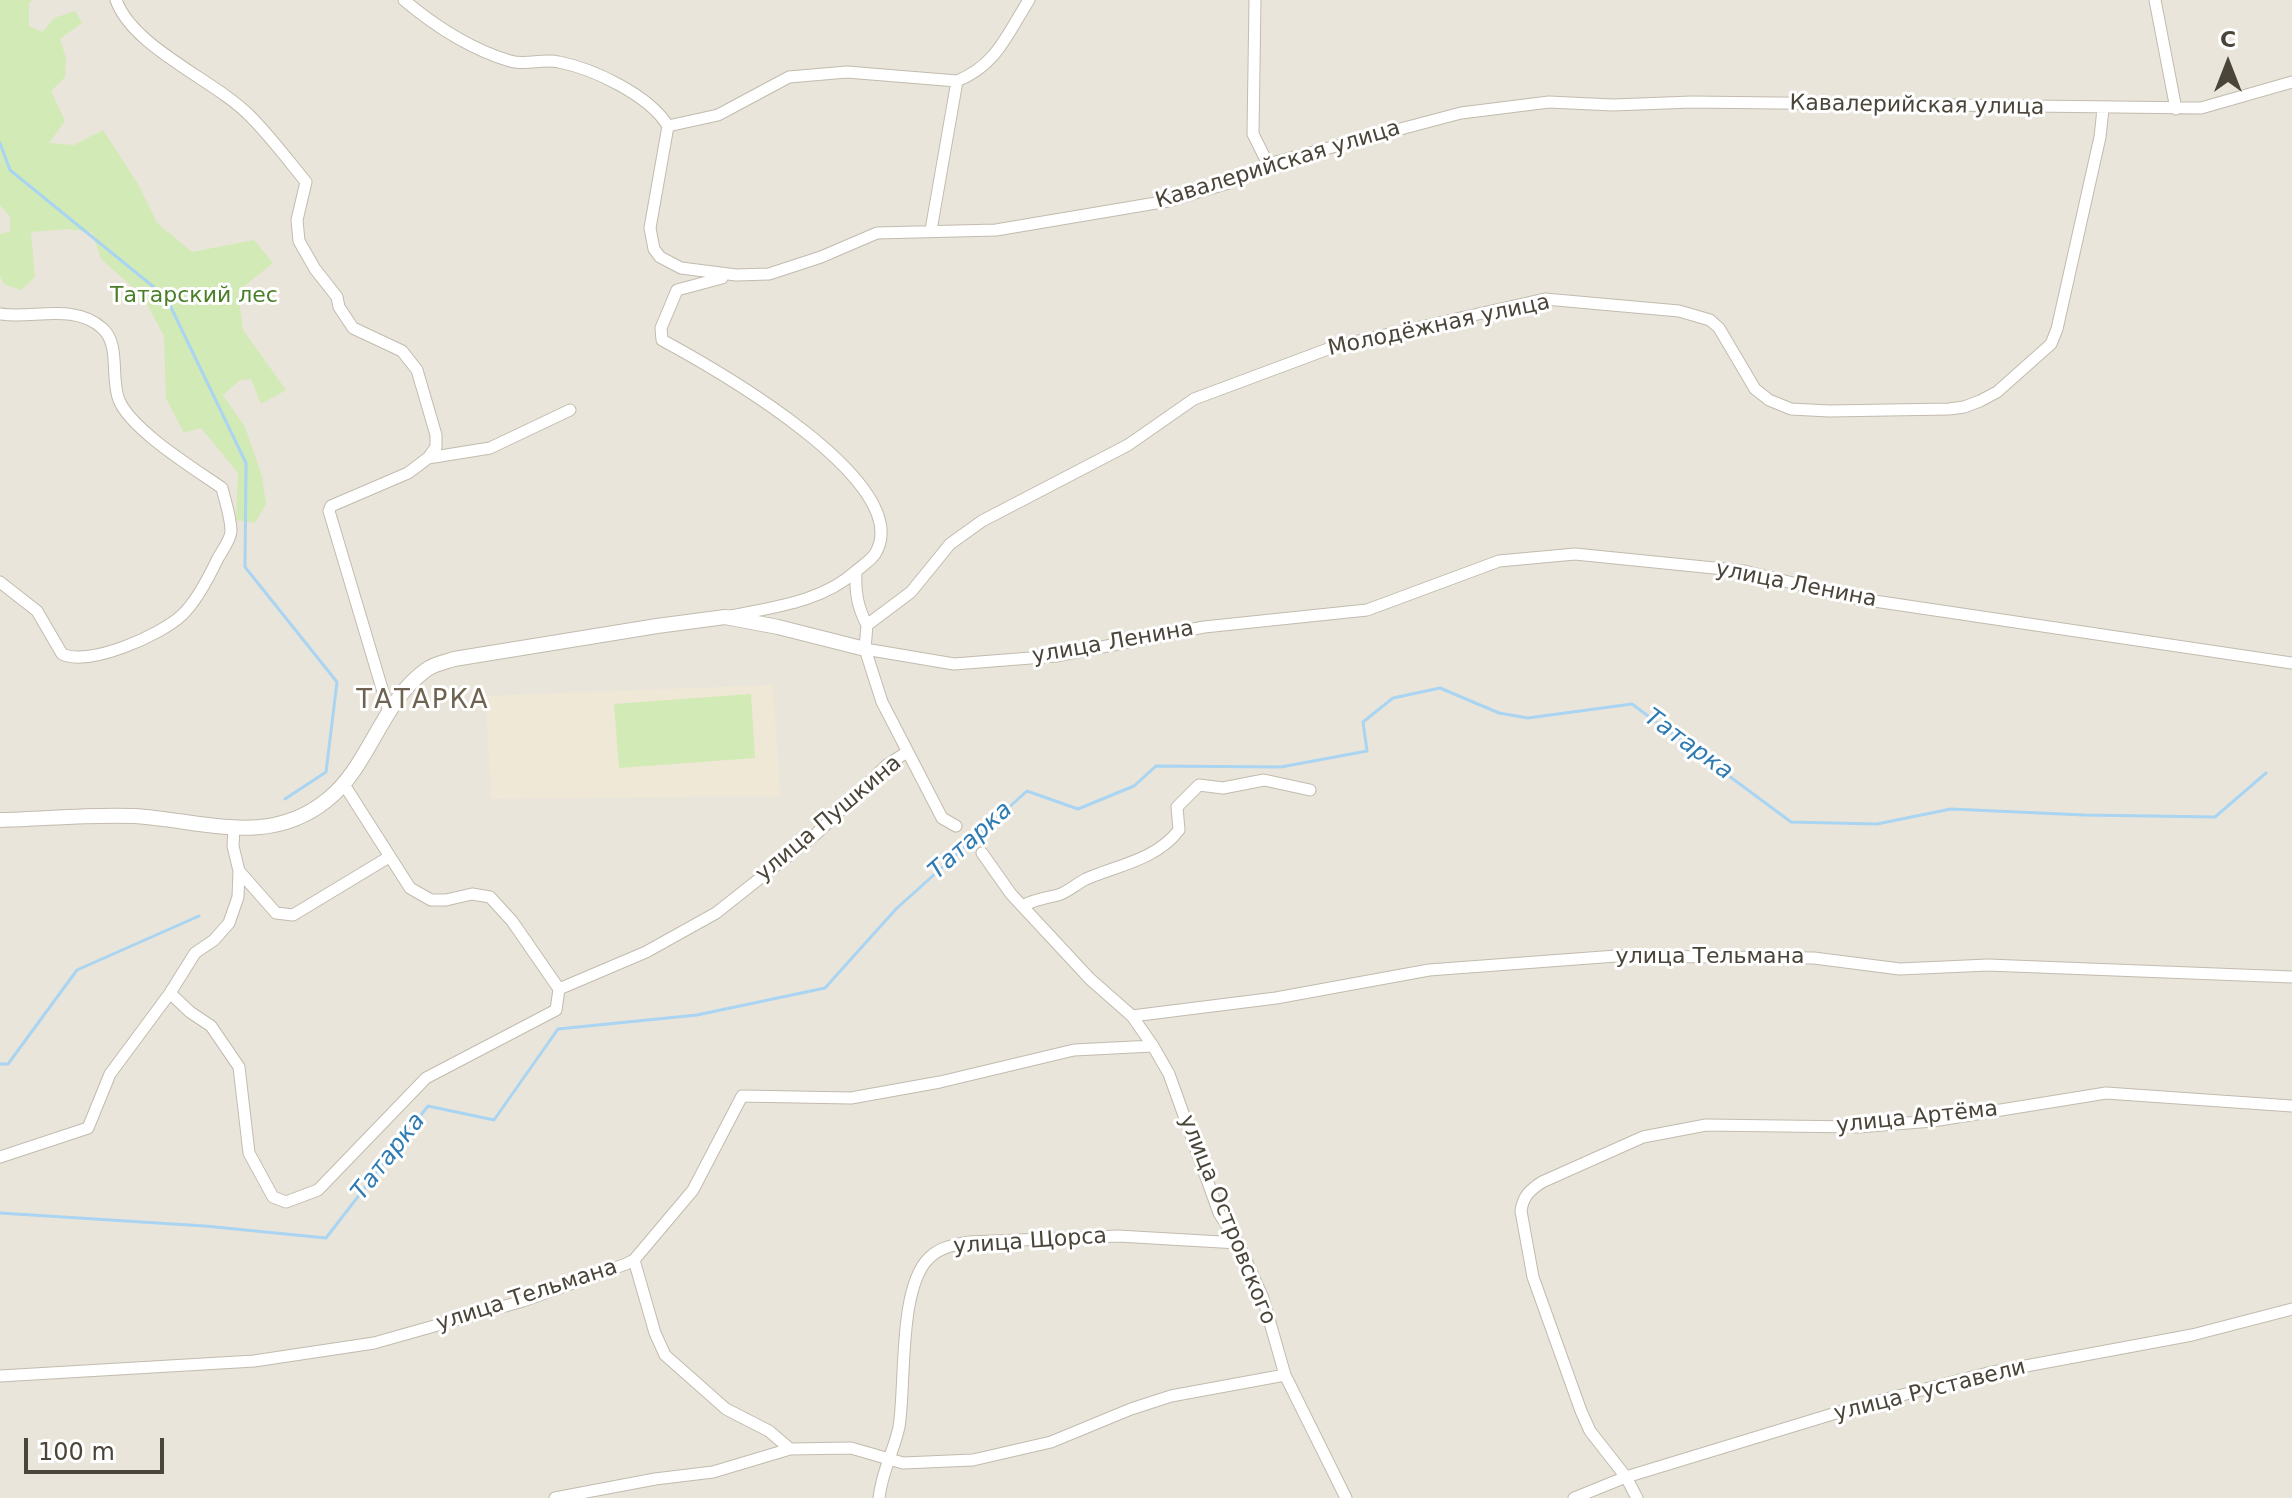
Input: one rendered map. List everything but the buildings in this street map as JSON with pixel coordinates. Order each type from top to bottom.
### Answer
[{"type":"street","points":[[116,0],[121,14],[157,47],[249,114],[306,182],[297,220],[299,241],[315,269],[337,297],[339,307],[353,328],[402,351],[417,370],[436,435],[436,447],[428,458],[408,473],[331,506],[329,511],[389,712]]},
{"type":"street","points":[[404,0],[458,40],[513,62],[558,61],[588,70],[644,99],[668,126],[718,115],[789,77],[847,72],[957,81],[972,75],[993,59],[1029,0]]},
{"type":"street","points":[[1255,0],[1253,134],[1268,164]]},
{"type":"street","points":[[2155,0],[2176,109]]},
{"type":"street","points":[[931,230],[957,81]]},
{"type":"street","name":"Кавалерийская улица","points":[[668,126],[650,228],[654,249],[660,257],[681,268],[736,275],[769,274],[821,257],[877,233],[996,230],[1168,201],[1229,183],[1268,164],[1461,113],[1549,102],[2176,109],[2224,104],[2292,82]]},
{"type":"street","name":"Молодёжная улица","points":[[867,625],[911,592],[950,544],[982,521],[1128,445],[1194,399],[1336,346],[1545,299],[1679,311],[1710,320],[1719,328],[1755,389],[1769,400],[1791,409],[1949,409],[1980,401],[1997,392],[2051,344],[2100,137],[2103,109]]},
{"type":"street","points":[[725,617],[793,603],[819,595],[845,581],[874,554],[879,529],[873,504],[857,479],[829,452],[730,377],[662,340],[661,328],[677,290],[736,275]]},
{"type":"street","points":[[0,314],[20,317],[56,312],[102,327],[113,354],[119,400],[132,418],[163,447],[222,488],[231,533],[208,579],[183,615],[163,629],[133,643],[86,657],[76,659],[62,654],[37,611],[0,582]]},
{"type":"street","points":[[428,458],[490,448],[570,410]]},
{"type":"street","name":"улица Ленина","points":[[0,820],[133,816],[261,829],[300,817],[328,800],[343,783],[411,682],[428,668],[454,659],[725,617],[865,649],[954,664],[1056,656],[1204,627],[1367,610],[1499,561],[1575,554],[1744,571],[1854,598],[2292,663]]},
{"type":"street","points":[[856,571],[856,597],[867,625],[865,649],[882,702],[942,818],[956,826]]},
{"type":"street","name":"улица Пушкина","points":[[559,989],[646,952],[716,913],[816,834],[887,765],[907,752]]},
{"type":"street","points":[[1022,906],[1039,897],[1059,894],[1084,880],[1146,857],[1172,839],[1179,830],[1177,807],[1199,785],[1223,788],[1264,780],[1310,790]]},
{"type":"street","points":[[170,993],[211,1026],[239,1067],[249,1153],[273,1197],[286,1202],[318,1190],[426,1078],[556,1010],[559,989],[512,921],[490,897],[472,894],[446,900],[422,897],[410,888],[343,783]]},
{"type":"street","points":[[0,1157],[88,1128],[110,1074],[170,993],[195,953],[214,940],[229,923],[238,897],[239,871],[233,846],[234,828]]},
{"type":"street","name":"улица Островского","points":[[982,853],[1022,906],[1090,979],[1132,1016],[1169,1074],[1219,1213],[1238,1243],[1263,1298],[1285,1375],[1346,1498]]},
{"type":"street","points":[[239,871],[276,913],[293,915],[389,857]]},
{"type":"street","name":"улица Тельмана","points":[[1132,1016],[1276,998],[1429,970],[1616,956],[1814,958],[1900,969],[1988,965],[2292,977]]},
{"type":"street","name":"улица Тельмана","points":[[0,1376],[254,1361],[374,1343],[523,1301],[634,1260],[693,1190],[742,1096],[851,1098],[940,1082],[1074,1050],[1153,1046]]},
{"type":"street","name":"улица Артёма","points":[[1626,1477],[1590,1431],[1533,1277],[1521,1211],[1522,1200],[1542,1182],[1643,1137],[1683,1127],[1873,1126],[1933,1121],[2106,1093],[2292,1106]]},
{"type":"street","name":"улица Щорса","points":[[879,1498],[887,1457],[899,1428],[908,1312],[917,1279],[928,1259],[945,1247],[969,1242],[1118,1236],[1238,1243]]},
{"type":"street","points":[[634,1260],[655,1333],[665,1355],[726,1409],[769,1431],[790,1449]]},
{"type":"street","name":"улица Руставели","points":[[1574,1498],[1626,1477],[1859,1406],[1974,1377],[2192,1335],[2292,1309]]},
{"type":"street","points":[[555,1498],[655,1479],[713,1472],[790,1449],[851,1448],[903,1463],[973,1460],[1051,1442],[1171,1396],[1285,1375]]},
{"type":"street","points":[[1626,1477],[1637,1498]]},
{"type":"shaded area","name":"Татарка","points":[[0,0],[2292,0],[2292,1498],[0,1498]]},
{"type":"shaded area","points":[[773,685],[780,796],[491,799],[486,696]]},
{"type":"green space","name":"Татарский лес","points":[[2,0],[33,0],[29,3],[29,26],[43,32],[54,18],[75,11],[82,23],[60,39],[66,58],[65,77],[51,91],[65,121],[49,143],[74,145],[103,130],[138,184],[157,223],[192,252],[254,240],[273,263],[238,291],[243,330],[286,390],[261,404],[251,379],[240,380],[223,395],[245,427],[262,476],[266,504],[255,523],[236,520],[238,473],[201,428],[184,433],[166,398],[164,336],[142,295],[101,259],[92,232],[68,229],[31,232],[35,277],[21,290],[4,284],[0,276],[0,234],[10,231],[10,217],[0,205]]},
{"type":"green space","points":[[751,694],[755,758],[619,768],[614,704]]},
{"type":"waterway","points":[[0,143],[10,170],[166,297],[246,463],[245,567],[337,682],[326,772],[285,799]]},
{"type":"waterway","name":"Татарка","points":[[0,1213],[205,1226],[326,1238],[428,1106],[494,1120],[558,1029],[697,1015],[825,988],[896,909],[1027,791],[1078,809],[1134,786],[1156,766],[1281,767],[1367,751],[1363,722],[1393,698],[1440,688],[1499,713],[1528,718],[1632,704],[1791,822],[1877,824],[1951,809],[2215,817],[2266,773]]},
{"type":"waterway","points":[[0,1064],[8,1064],[77,970],[199,916]]},
{"type":"district","name":"ТАТАРКА","points":[[423,701]]}]
